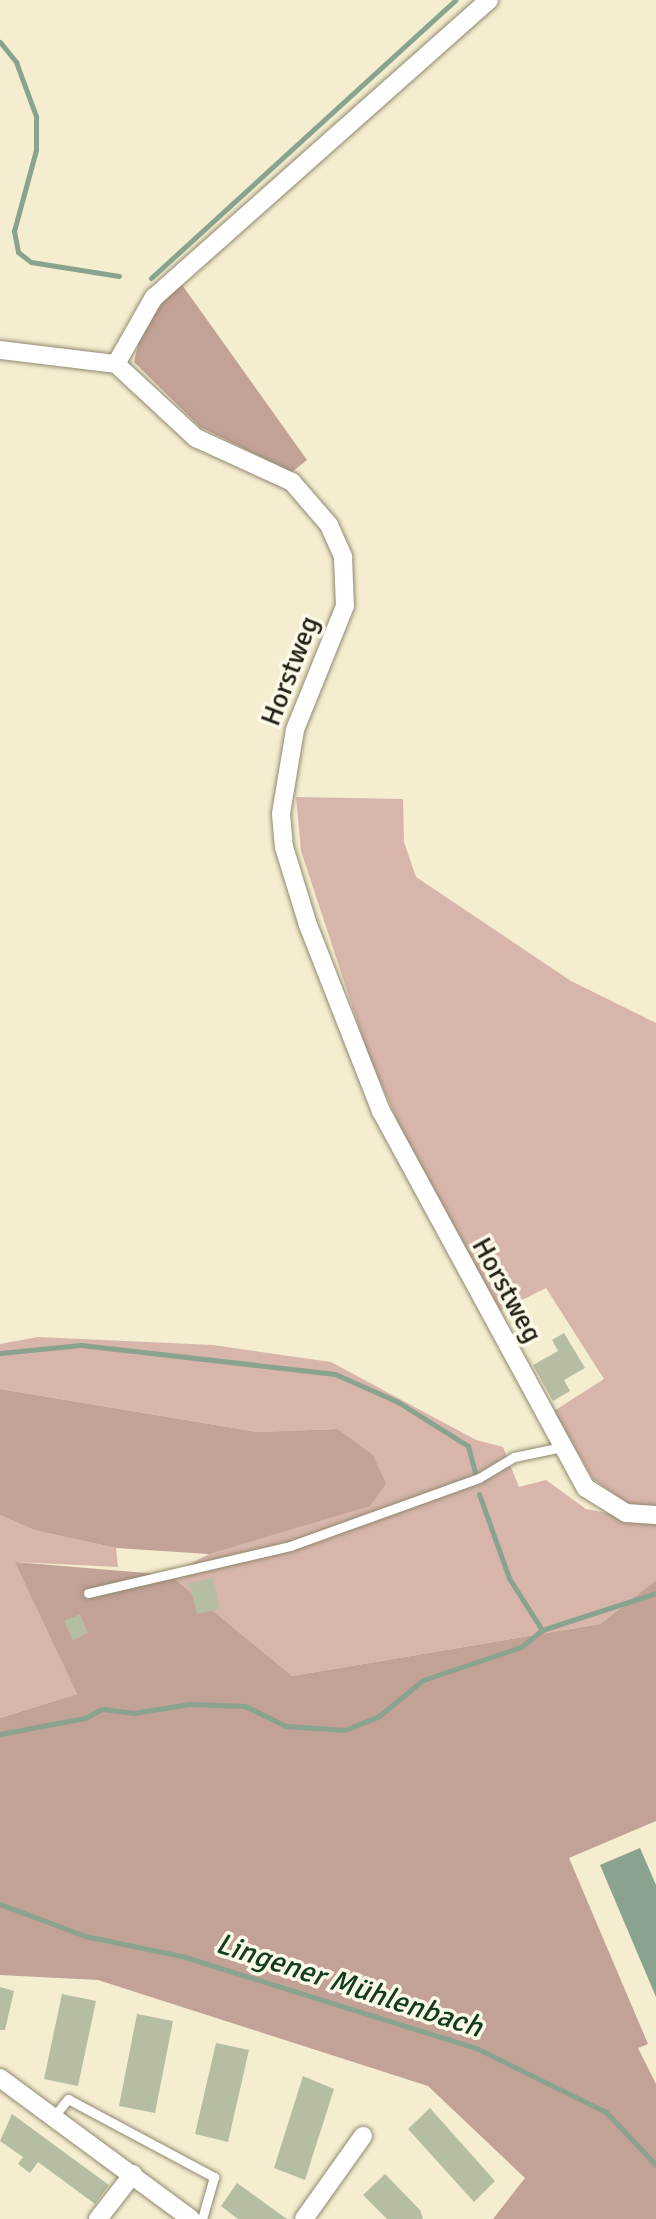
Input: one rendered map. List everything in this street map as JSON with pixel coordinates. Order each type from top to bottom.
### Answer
[{"type":"street","points":[[0,350],[116,364],[154,297],[489,0]]},
{"type":"street","name":"Horstweg","points":[[116,364],[196,438],[292,482],[329,525],[343,557],[345,606],[307,693],[288,761],[284,847],[381,1111],[562,1447],[601,1501],[626,1513],[656,1515]]},
{"type":"street","points":[[0,2103],[6,2082],[55,2115],[191,2219]]},
{"type":"street","points":[[304,2219],[363,2136]]},
{"type":"street","points":[[98,2219],[133,2174]]},
{"type":"lane","points":[[88,1593],[290,1546],[465,1484],[514,1457],[562,1447]]},
{"type":"lane","points":[[55,2115],[68,2099],[214,2177],[202,2219]]},
{"type":"shaded area","points":[[180,282],[307,460],[292,472],[200,427],[134,362],[142,328]]},
{"type":"shaded area","points":[[296,797],[403,799],[404,842],[416,877],[571,981],[656,1023],[656,1580],[600,1624],[292,1676],[170,1575],[209,1554],[337,1429],[258,1432],[0,1389],[0,1344],[38,1337],[213,1345],[331,1362],[476,1440],[503,1447],[519,1487],[546,1480],[586,1509],[618,1515],[624,1501],[593,1479],[554,1411],[604,1379],[546,1288],[496,1313],[412,1154],[368,1054],[301,851]]},
{"type":"shaded area","points":[[0,1389],[258,1432],[337,1429],[373,1455],[386,1484],[370,1506],[209,1554],[116,1548],[34,1530],[0,1515]]},
{"type":"shaded area","points":[[0,1515],[34,1530],[116,1548],[118,1567],[16,1562],[77,1694],[0,1718]]},
{"type":"shaded area","points":[[15,1562],[170,1575],[292,1676],[600,1624],[656,1580],[656,1821],[569,1858],[648,2044],[638,2048],[656,2084],[656,2219],[493,2219],[525,2178],[428,2086],[98,1980],[0,1975],[0,1718],[77,1694]]},
{"type":"shaded area","points":[[640,1848],[656,1885],[656,1997],[600,1865]]},
{"type":"building","points":[[564,1333],[585,1368],[564,1380],[570,1391],[553,1401],[533,1365],[558,1351],[552,1340]]},
{"type":"building","points":[[213,1578],[220,1609],[197,1614],[189,1583]]},
{"type":"building","points":[[80,1614],[88,1633],[73,1640],[64,1621]]},
{"type":"building","points":[[0,1987],[14,1991],[5,2030],[0,2030]]},
{"type":"building","points":[[62,1994],[96,2001],[78,2086],[44,2079]]},
{"type":"building","points":[[137,2014],[173,2021],[155,2113],[119,2106]]},
{"type":"building","points":[[216,2043],[249,2050],[228,2142],[195,2134]]},
{"type":"building","points":[[303,2076],[334,2089],[305,2180],[274,2168]]},
{"type":"building","points":[[430,2108],[495,2181],[474,2202],[408,2129]]},
{"type":"building","points":[[12,2114],[109,2185],[95,2204],[38,2162],[30,2173],[18,2164],[23,2157],[0,2141]]},
{"type":"building","points":[[385,2174],[420,2210],[423,2219],[387,2219],[363,2195]]},
{"type":"building","points":[[237,2183],[287,2219],[238,2219],[221,2206]]},
{"type":"waterway","points":[[151,278],[455,0]]},
{"type":"waterway","points":[[0,42],[16,62],[36,116],[36,150],[14,231],[18,252],[31,262],[119,276]]},
{"type":"waterway","points":[[0,1353],[81,1345],[335,1374],[398,1402],[468,1446],[475,1473]]},
{"type":"waterway","points":[[479,1494],[509,1578],[542,1630]]},
{"type":"waterway","points":[[0,1734],[85,1718],[102,1709],[133,1713],[190,1704],[245,1706],[286,1726],[345,1730],[379,1716],[423,1680],[521,1647],[542,1630],[656,1593]]},
{"type":"waterway","name":"Lingener Mühlenbach","points":[[0,1904],[85,1936],[182,1956],[478,2049],[606,2112],[656,2165]]}]
